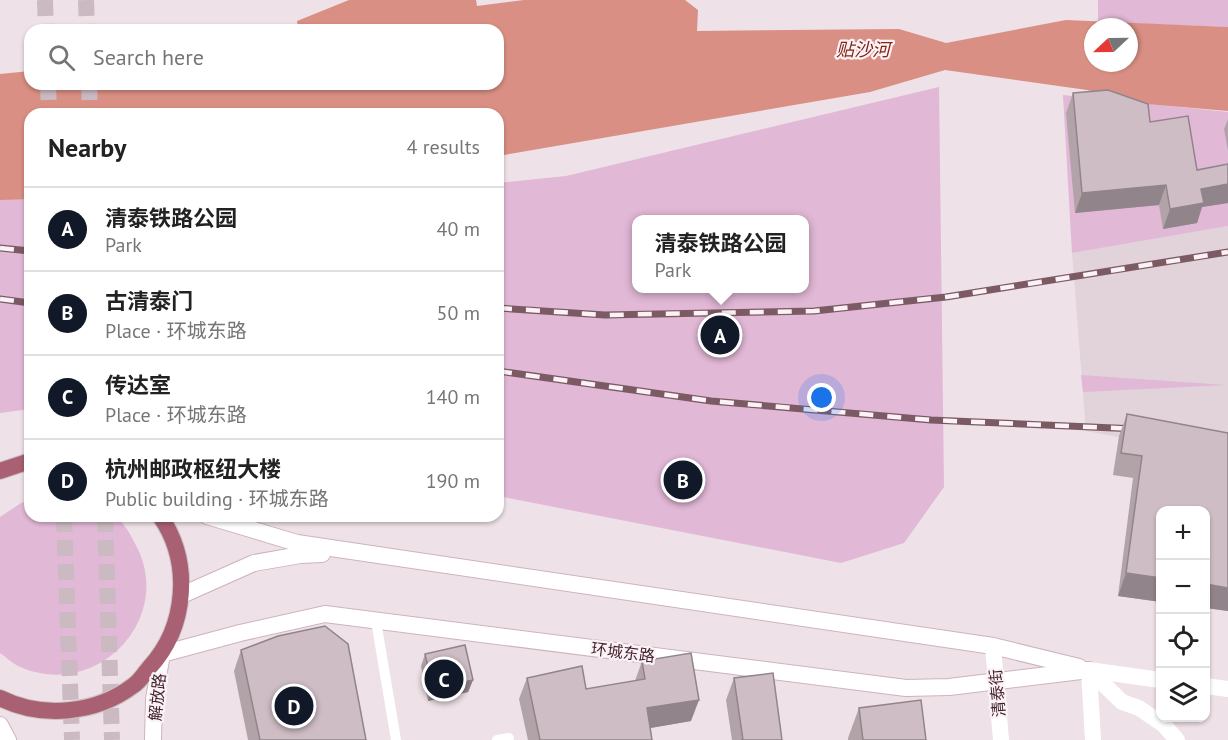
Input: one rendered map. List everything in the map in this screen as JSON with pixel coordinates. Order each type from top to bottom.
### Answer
[{"type":"main road","points":[[0,471],[24,463]]},
{"type":"main road","points":[[0,698],[16,706],[58,712],[98,705],[134,685],[162,654],[179,615],[182,595],[180,560],[164,522]]},
{"type":"main road","points":[[227,522],[297,543],[368,553]]},
{"type":"main road","points":[[182,595],[254,563],[300,555],[368,553]]},
{"type":"main road","name":"环城东路","points":[[368,553],[993,646],[1089,670],[1156,679]]},
{"type":"main road","name":"环城东路","points":[[162,654],[240,633],[325,614],[906,688],[949,687],[1089,670]]},
{"type":"main road","name":"清泰街","points":[[993,646],[1001,740]]},
{"type":"main road","name":"解放路","points":[[153,740],[154,699],[162,654]]},
{"type":"main road","points":[[1089,670],[1093,740]]},
{"type":"main road","points":[[1089,670],[1122,702],[1139,708],[1164,725],[1177,740]]},
{"type":"main road","points":[[1210,687],[1228,689]]},
{"type":"main road","points":[[0,725],[8,740]]},
{"type":"lane","points":[[376,621],[396,740]]},
{"type":"lane","points":[[497,740],[509,738]]},
{"type":"shaded area","points":[[1098,0],[1228,0],[1228,27],[1138,24],[1138,18],[1098,18]]},
{"type":"shaded area","points":[[939,87],[944,487],[904,543],[841,563],[504,497],[504,182],[566,176]]},
{"type":"shaded area","points":[[1063,95],[1228,112],[1228,226],[1072,253]]},
{"type":"shaded area","points":[[0,191],[24,193],[24,410],[0,413]]},
{"type":"shaded area","points":[[1228,226],[1228,457],[1086,431],[1072,253]]},
{"type":"shaded area","points":[[1081,375],[1226,385],[1083,392]]},
{"type":"shaded area","points":[[24,502],[24,522],[121,522],[133,540],[145,568],[146,597],[138,623],[123,645],[102,662],[76,672],[48,674],[18,666],[0,653],[0,517]]},
{"type":"water","name":"贴沙河","points":[[349,0],[476,0],[477,6],[524,0],[685,0],[698,10],[697,31],[899,29],[946,43],[1066,20],[1084,21],[1084,72],[1138,72],[1138,23],[1228,27],[1228,111],[1147,104],[1087,90],[945,70],[870,92],[504,155],[504,108],[24,108],[24,199],[0,200],[0,74],[24,72],[24,90],[504,90],[504,24],[297,24],[297,21]]},
{"type":"building","points":[[1108,90],[1148,104],[1150,122],[1188,116],[1197,170],[1228,164],[1228,184],[1201,189],[1204,203],[1170,209],[1166,185],[1082,193],[1073,93]]},
{"type":"building","points":[[1127,414],[1228,433],[1228,588],[1210,585],[1210,506],[1156,506],[1156,577],[1126,573],[1142,456],[1121,453]]},
{"type":"building","points":[[325,626],[348,644],[366,740],[260,740],[241,650],[278,636]]},
{"type":"building","points":[[465,645],[473,680],[433,689],[425,654]]},
{"type":"building","points":[[691,653],[699,700],[647,708],[652,740],[540,740],[527,678],[582,666],[586,689],[645,679],[642,661]]},
{"type":"building","points":[[773,673],[782,740],[743,740],[734,678]]},
{"type":"building","points":[[921,700],[926,740],[863,740],[859,708]]},
{"type":"tunnel","points":[[45,0],[46,24]]},
{"type":"tunnel","points":[[86,0],[87,24]]},
{"type":"tunnel","points":[[48,90],[49,108]]},
{"type":"tunnel","points":[[89,90],[90,108]]},
{"type":"tunnel","points":[[64,522],[72,740]]},
{"type":"tunnel","points":[[105,522],[112,740]]},
{"type":"railway","points":[[0,248],[24,250]]},
{"type":"railway","points":[[504,308],[605,315],[814,311],[946,297],[1228,252]]},
{"type":"railway","points":[[0,299],[24,302]]},
{"type":"railway","points":[[504,372],[711,401],[931,420],[1137,429]]},
{"type":"place","name":"清泰铁路公园","points":[[720,335]]},
{"type":"place","name":"古清泰门","points":[[683,480]]},
{"type":"place","name":"传达室","points":[[444,679]]},
{"type":"place","name":"杭州邮政枢纽大楼","points":[[294,706]]}]
